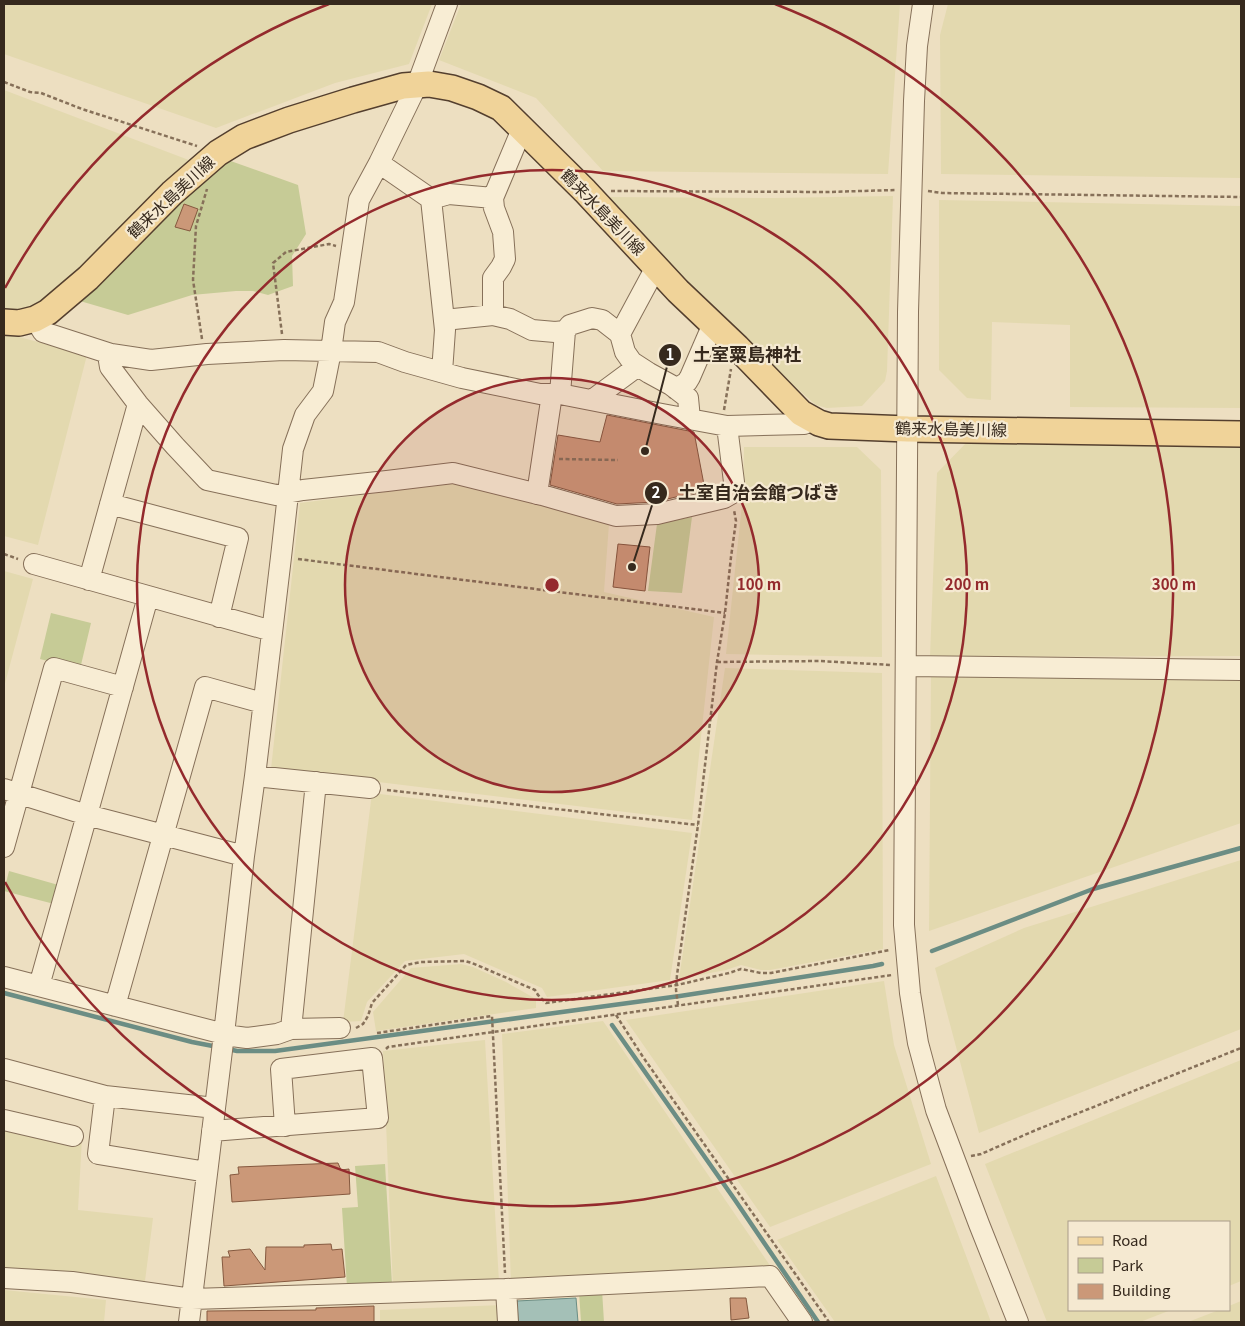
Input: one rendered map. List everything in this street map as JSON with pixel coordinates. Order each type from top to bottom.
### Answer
[{"type":"main road","name":"鶴来水島美川線","points":[[4,322],[19,323],[35,319],[48,312],[88,278],[172,193],[218,153],[244,137],[289,120],[403,86],[429,84],[452,88],[501,108],[585,191],[678,291],[735,345],[801,413],[819,424],[908,429],[1241,434]]},
{"type":"street","points":[[189,1322],[293,448],[305,415],[323,391],[331,352],[334,322],[344,302],[359,200],[417,85],[446,4]]},
{"type":"street","points":[[923,4],[916,55],[911,189],[904,926],[908,973],[918,1043],[936,1110],[1018,1322]]},
{"type":"street","points":[[493,315],[493,278],[502,267],[505,259],[503,232],[494,208],[493,198],[522,129]]},
{"type":"street","points":[[379,163],[431,200],[445,330],[442,372]]},
{"type":"street","points":[[431,200],[448,194],[493,198]]},
{"type":"street","points":[[620,334],[656,267]]},
{"type":"street","points":[[444,320],[493,315],[510,319],[532,330],[565,331]]},
{"type":"street","points":[[537,494],[556,394],[565,331],[570,325],[592,318],[602,320],[620,334],[625,352],[632,362],[674,387],[688,398],[690,419]]},
{"type":"street","points":[[35,319],[43,332],[111,354],[151,360],[207,354],[284,350],[378,352],[462,378],[530,392],[592,400],[724,425],[804,424],[813,420]]},
{"type":"street","points":[[662,414],[674,387],[687,382],[690,377],[713,324]]},
{"type":"street","points":[[111,354],[110,367],[138,404],[207,480],[276,495],[303,490],[387,482],[453,473],[616,516],[657,514],[724,498],[731,494],[734,482],[724,425]]},
{"type":"street","points":[[592,400],[638,366]]},
{"type":"street","points":[[89,580],[138,404]]},
{"type":"street","points":[[110,504],[238,538],[219,617]]},
{"type":"street","points":[[34,564],[272,631]]},
{"type":"street","points":[[39,986],[148,597]]},
{"type":"street","points":[[906,666],[1241,670]]},
{"type":"street","points":[[4,847],[11,791],[54,668],[122,687]]},
{"type":"street","points":[[114,1006],[205,688],[263,703]]},
{"type":"street","points":[[255,776],[370,788]]},
{"type":"street","points":[[292,1029],[316,782]]},
{"type":"street","points":[[11,791],[162,836],[244,856]]},
{"type":"street","points":[[4,977],[114,1006],[222,1045],[247,1038],[277,1034],[292,1029],[340,1028]]},
{"type":"street","points":[[212,1131],[285,1126],[378,1118],[372,1058],[281,1069],[285,1126]]},
{"type":"street","points":[[4,1069],[105,1096],[215,1108]]},
{"type":"street","points":[[105,1096],[98,1154],[207,1172]]},
{"type":"street","points":[[4,1120],[73,1136]]},
{"type":"street","points":[[4,1278],[72,1282],[192,1299],[506,1289],[770,1276],[802,1322]]},
{"type":"street","points":[[506,1289],[508,1322]]},
{"type":"path","points":[[4,82],[218,153]]},
{"type":"path","points":[[207,189],[196,226],[193,280],[201,336],[207,354]]},
{"type":"path","points":[[585,191],[828,192],[911,189],[942,193],[1241,197]]},
{"type":"path","points":[[284,350],[273,263],[286,252],[329,244],[352,250]]},
{"type":"path","points":[[724,425],[735,345]]},
{"type":"path","points":[[543,458],[618,460]]},
{"type":"path","points":[[678,1006],[676,990],[678,966],[698,825],[736,521],[731,494]]},
{"type":"path","points":[[281,557],[725,613]]},
{"type":"path","points":[[717,662],[819,661],[906,666]]},
{"type":"path","points":[[370,788],[698,825]]},
{"type":"path","points":[[340,1028],[357,1028],[363,1024],[372,1003],[406,965],[421,962],[465,961],[472,963],[535,990],[538,996],[546,1003],[677,985],[742,969],[761,973],[770,972],[906,947]]},
{"type":"path","points":[[372,1058],[388,1047],[908,973]]},
{"type":"path","points":[[616,1015],[643,1057],[829,1322]]},
{"type":"path","points":[[377,1033],[492,1016],[506,1289]]},
{"type":"path","points":[[956,1161],[981,1154],[1241,1048]]},
{"type":"shaded area","points":[[4,4],[432,4],[409,64],[335,83],[216,128],[4,54]]},
{"type":"shaded area","points":[[461,4],[900,4],[888,174],[603,171],[536,98],[439,60]]},
{"type":"shaded area","points":[[948,4],[1241,4],[1241,178],[941,174],[940,35]]},
{"type":"shaded area","points":[[4,90],[194,162],[46,305],[27,310],[4,312]]},
{"type":"shaded area","points":[[893,196],[887,371],[885,381],[862,406],[827,408],[816,405],[710,309],[604,197],[775,198]]},
{"type":"shaded area","points":[[939,200],[1241,206],[1241,408],[1070,407],[1070,325],[992,322],[991,400],[967,398],[939,370]]},
{"type":"shaded area","points":[[4,333],[87,355],[38,545],[4,536]]},
{"type":"shaded area","points":[[967,442],[1241,447],[1241,656],[930,657],[937,473]]},
{"type":"shaded area","points":[[744,447],[857,447],[881,470],[882,657],[726,654],[743,495]]},
{"type":"shaded area","points":[[455,483],[536,499],[609,524],[604,592],[714,617],[692,820],[271,769],[300,503]]},
{"type":"shaded area","points":[[4,571],[33,579],[4,687]]},
{"type":"shaded area","points":[[725,668],[882,673],[883,949],[770,970],[761,970],[741,965],[726,970],[679,979]]},
{"type":"shaded area","points":[[931,674],[1241,679],[1241,823],[929,931]]},
{"type":"shaded area","points":[[372,793],[692,833],[670,980],[547,997],[542,988],[464,954],[405,961],[367,1002],[361,1021],[343,1022]]},
{"type":"shaded area","points":[[1241,860],[1241,1029],[979,1133],[935,968],[1024,928]]},
{"type":"shaded area","points":[[461,964],[473,967],[506,982],[536,999],[536,1008],[376,1031],[373,1012],[411,968]]},
{"type":"shaded area","points":[[884,981],[894,1045],[931,1164],[770,1227],[626,1020]]},
{"type":"shaded area","points":[[603,1021],[771,1267],[511,1283],[502,1034]]},
{"type":"shaded area","points":[[485,1040],[499,1282],[393,1289],[383,1051]]},
{"type":"shaded area","points":[[1241,1060],[1241,1281],[1230,1286],[1230,1221],[1068,1221],[1068,1311],[1168,1311],[1140,1322],[1047,1322],[985,1164]]},
{"type":"shaded area","points":[[4,1123],[82,1138],[78,1210],[153,1218],[145,1281],[4,1274]]},
{"type":"shaded area","points":[[936,1176],[991,1322],[835,1322],[777,1240]]},
{"type":"shaded area","points":[[4,1290],[106,1300],[104,1322],[4,1322]]},
{"type":"shaded area","points":[[1241,1301],[1241,1322],[1188,1322],[1216,1311],[1230,1311],[1230,1306]]},
{"type":"shaded area","points":[[502,1305],[503,1322],[380,1322],[380,1310]]},
{"type":"green space","points":[[225,159],[298,185],[306,234],[292,256],[293,286],[268,295],[253,291],[236,291],[192,295],[128,315],[80,301],[185,193]]},
{"type":"green space","points":[[692,517],[682,593],[648,591],[657,524]]},
{"type":"green space","points":[[51,613],[91,623],[80,669],[40,659]]},
{"type":"green space","points":[[9,871],[62,886],[58,905],[4,891]]},
{"type":"green space","points":[[385,1164],[392,1284],[347,1287],[342,1208],[358,1207],[355,1166]]},
{"type":"green space","points":[[602,1290],[604,1322],[581,1322],[579,1292]]},
{"type":"water","points":[[576,1298],[578,1322],[518,1322],[517,1301]]},
{"type":"building","points":[[184,204],[198,209],[190,231],[175,227]]},
{"type":"building","points":[[607,415],[694,432],[705,490],[655,502],[617,504],[550,485],[558,435],[600,442]]},
{"type":"building","points":[[618,544],[650,547],[645,591],[613,587]]},
{"type":"building","points":[[338,1163],[341,1170],[349,1169],[350,1194],[232,1202],[230,1175],[239,1174],[238,1167]]},
{"type":"building","points":[[331,1244],[332,1250],[342,1249],[345,1277],[224,1286],[222,1257],[230,1257],[228,1251],[250,1249],[265,1270],[266,1247],[304,1247],[304,1245]]},
{"type":"building","points":[[730,1298],[746,1298],[749,1318],[731,1320]]},
{"type":"building","points":[[374,1306],[374,1322],[207,1322],[207,1311],[316,1310],[316,1308]]},
{"type":"waterway","points":[[932,951],[1093,889],[1241,848]]},
{"type":"waterway","points":[[228,1049],[237,1051],[275,1051],[680,996],[882,964]]},
{"type":"waterway","points":[[4,993],[192,1042],[218,1047]]},
{"type":"waterway","points":[[612,1025],[818,1322]]},
{"type":"place","name":"土室粟島神社","points":[[645,451]]},
{"type":"place","name":"土室自治会館つばき","points":[[632,567]]}]
